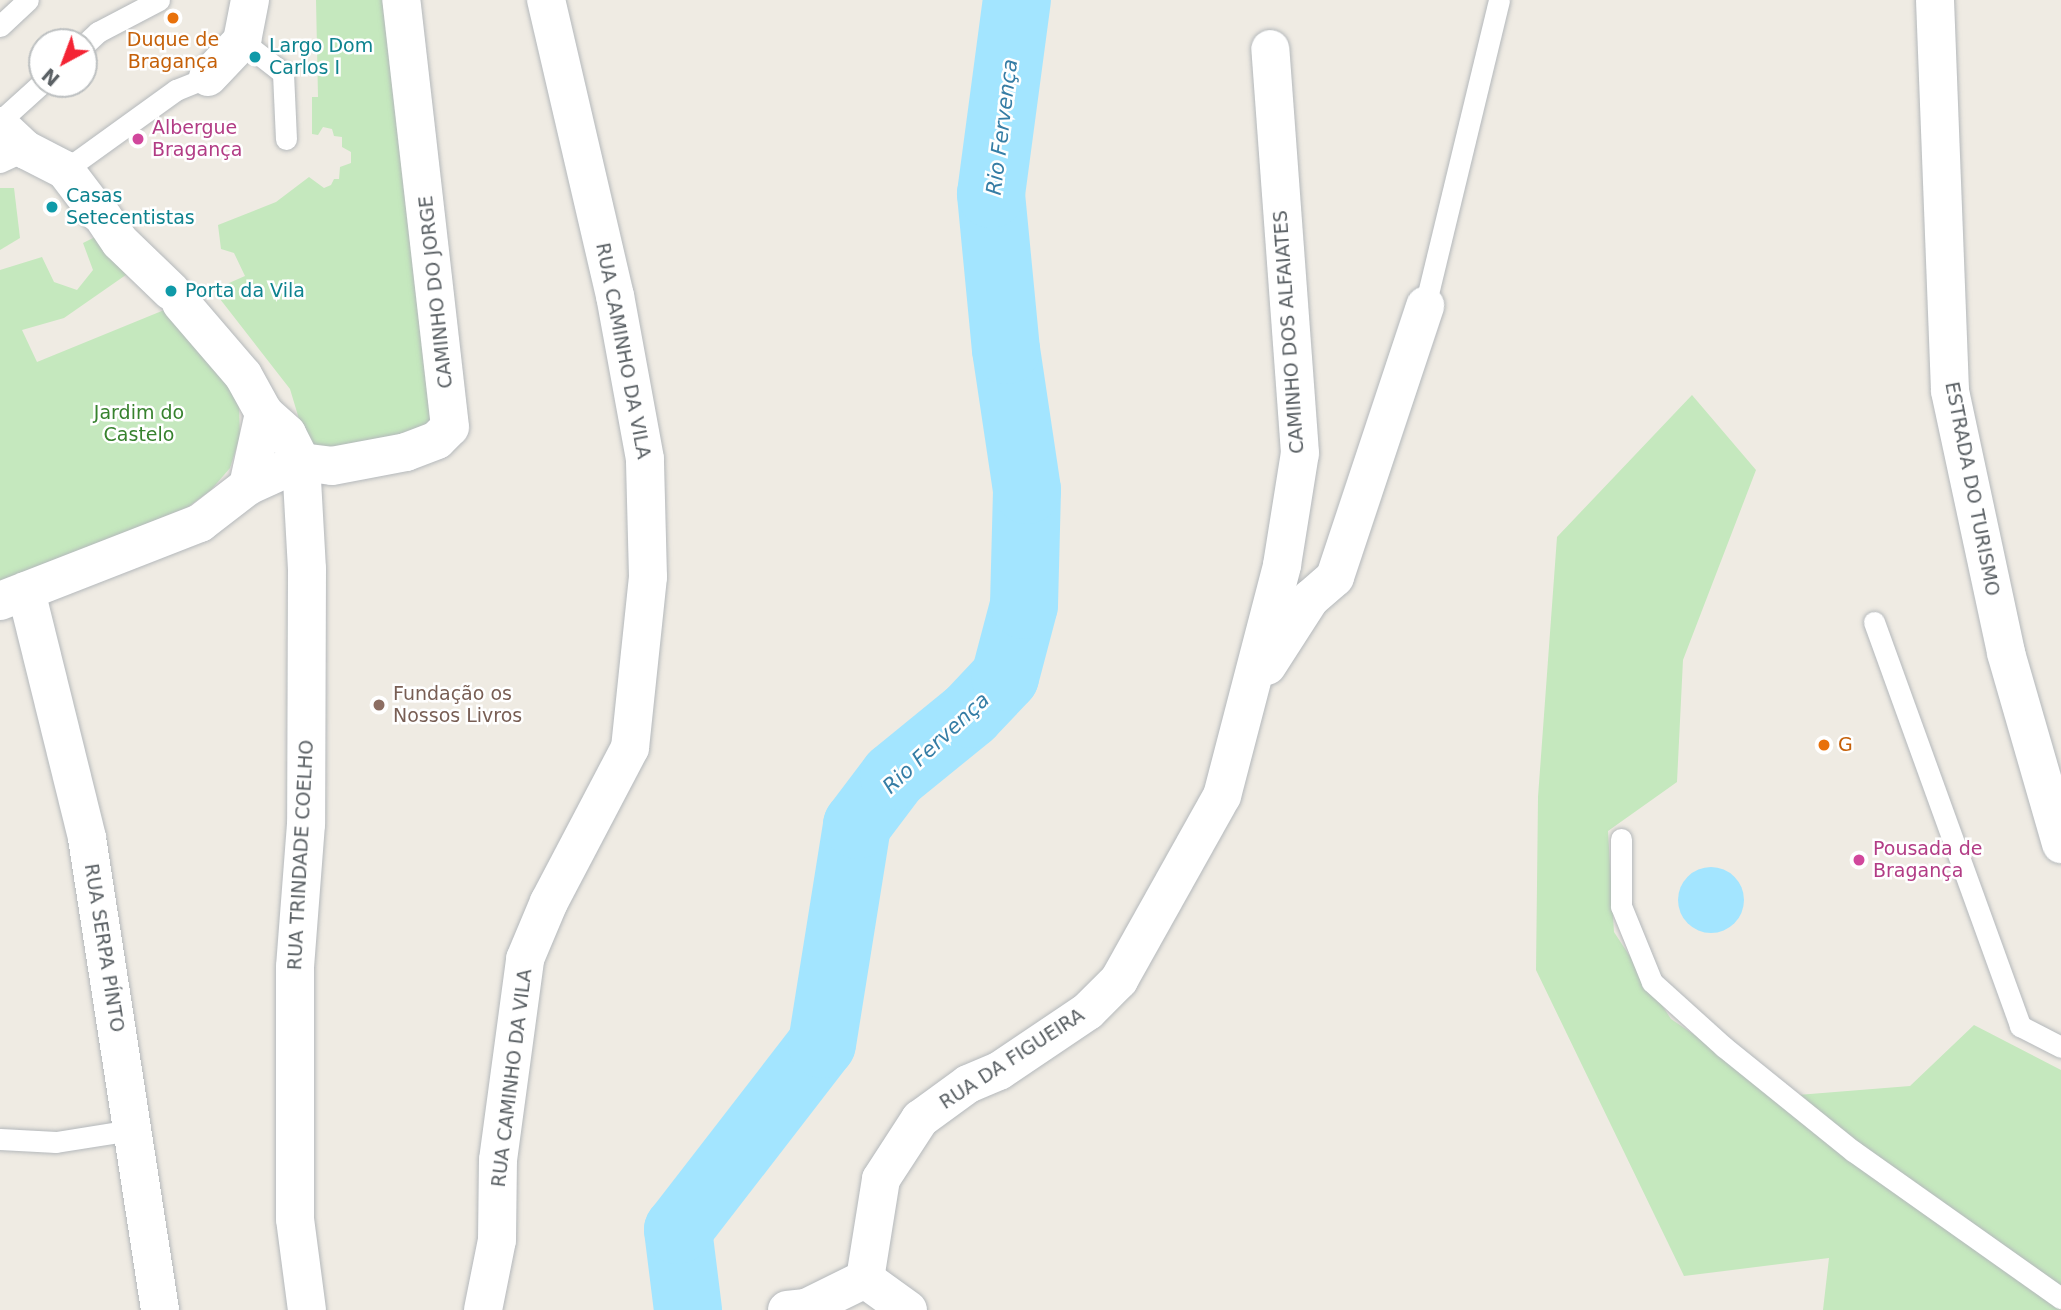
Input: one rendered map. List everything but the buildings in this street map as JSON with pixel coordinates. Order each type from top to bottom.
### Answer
[{"type":"street","points":[[208,77],[242,41],[250,0]]},
{"type":"street","name":"CAMINHO DO JORGE","points":[[301,462],[332,466],[406,452],[438,440],[450,427],[401,0]]},
{"type":"street","name":"RUA CAMINHO DA VILA","points":[[483,1310],[497,1240],[498,1160],[526,959],[549,902],[630,748],[648,577],[645,459],[615,296],[546,0]]},
{"type":"street","name":"ESTRADA DO TURISMO","points":[[1935,0],[1950,391],[2006,653],[2061,844]]},
{"type":"street","name":"CAMINHO DOS ALFAIATES","points":[[1250,694],[1282,565],[1300,453],[1270,50]]},
{"type":"street","points":[[7,140],[65,170]]},
{"type":"street","name":"RUA TRINDADE COELHO","points":[[65,170],[120,242],[176,297],[243,375],[264,412],[287,434],[301,462],[307,569],[306,824],[295,967],[295,1219],[307,1310]]},
{"type":"street","points":[[1250,694],[1310,599],[1335,577],[1425,306]]},
{"type":"street","points":[[248,486],[264,412]]},
{"type":"street","points":[[13,596],[200,523],[248,486],[301,462]]},
{"type":"street","name":"RUA SERPA PÍNTO","points":[[13,596],[88,838],[160,1310]]},
{"type":"street","name":"RUA DA FIGUEIRA","points":[[864,1279],[881,1179],[920,1119],[968,1084],[999,1071],[1087,1011],[1119,980],[1222,796],[1250,694]]},
{"type":"street","points":[[796,1309],[864,1279],[908,1310]]},
{"type":"lane","points":[[0,26],[28,0]]},
{"type":"lane","points":[[98,32],[159,0]]},
{"type":"lane","points":[[1425,306],[1499,0]]},
{"type":"lane","points":[[242,41],[283,72],[286,139]]},
{"type":"lane","points":[[65,170],[176,90],[208,77]]},
{"type":"lane","points":[[7,140],[33,98]]},
{"type":"lane","points":[[1874,622],[2020,1026],[2061,1046]]},
{"type":"lane","points":[[1621,839],[1621,906],[1652,982],[1853,1151],[2061,1298]]},
{"type":"lane","points":[[0,1139],[56,1142],[132,1130]]},
{"type":"green space","points":[[316,0],[386,0],[439,417],[409,443],[331,455],[305,439],[290,389],[213,290],[245,276],[234,253],[221,249],[218,225],[276,202],[309,177],[324,188],[331,185],[334,179],[339,179],[340,167],[351,163],[351,152],[342,147],[342,137],[334,136],[332,129],[323,127],[318,135],[312,134],[312,97],[318,97]]},
{"type":"green space","points":[[0,188],[14,188],[20,238],[0,250]]},
{"type":"green space","name":"Jardim do Castelo","points":[[97,236],[133,270],[64,318],[22,330],[37,362],[174,306],[225,377],[239,406],[240,437],[230,468],[211,490],[188,507],[0,583],[0,270],[42,257],[54,282],[77,290],[93,270],[83,243]]},
{"type":"green space","points":[[1692,395],[1756,470],[1683,660],[1677,782],[1608,831],[1614,932],[1671,1019],[1785,1096],[1910,1086],[1974,1025],[2061,1070],[2061,1310],[1823,1310],[1829,1258],[1684,1276],[1536,970],[1538,797],[1557,537]]},
{"type":"water","points":[[1705,867],[1717,867],[1729,872],[1739,882],[1744,900],[1742,913],[1729,928],[1717,933],[1705,933],[1693,928],[1683,918],[1678,906],[1678,894],[1683,882],[1693,872]]},
{"type":"waterway","name":"Rio Fervença","points":[[688,1310],[678,1230],[822,1044],[857,825],[894,776],[970,714],[1005,677],[1024,605],[1027,490],[1006,350],[991,194],[1017,0]]},
{"type":"place","name":"Duque de Bragança","points":[[173,18]]},
{"type":"place","name":"Largo Dom Carlos I","points":[[255,57]]},
{"type":"place","name":"Albergue Bragança","points":[[138,139]]},
{"type":"place","name":"Casas Setecentistas","points":[[52,207]]},
{"type":"place","name":"Porta da Vila","points":[[171,291]]},
{"type":"place","name":"Fundação os Nossos Livros","points":[[379,705]]},
{"type":"place","name":"G","points":[[1824,745]]},
{"type":"place","name":"Pousada de Bragança","points":[[1859,860]]}]
